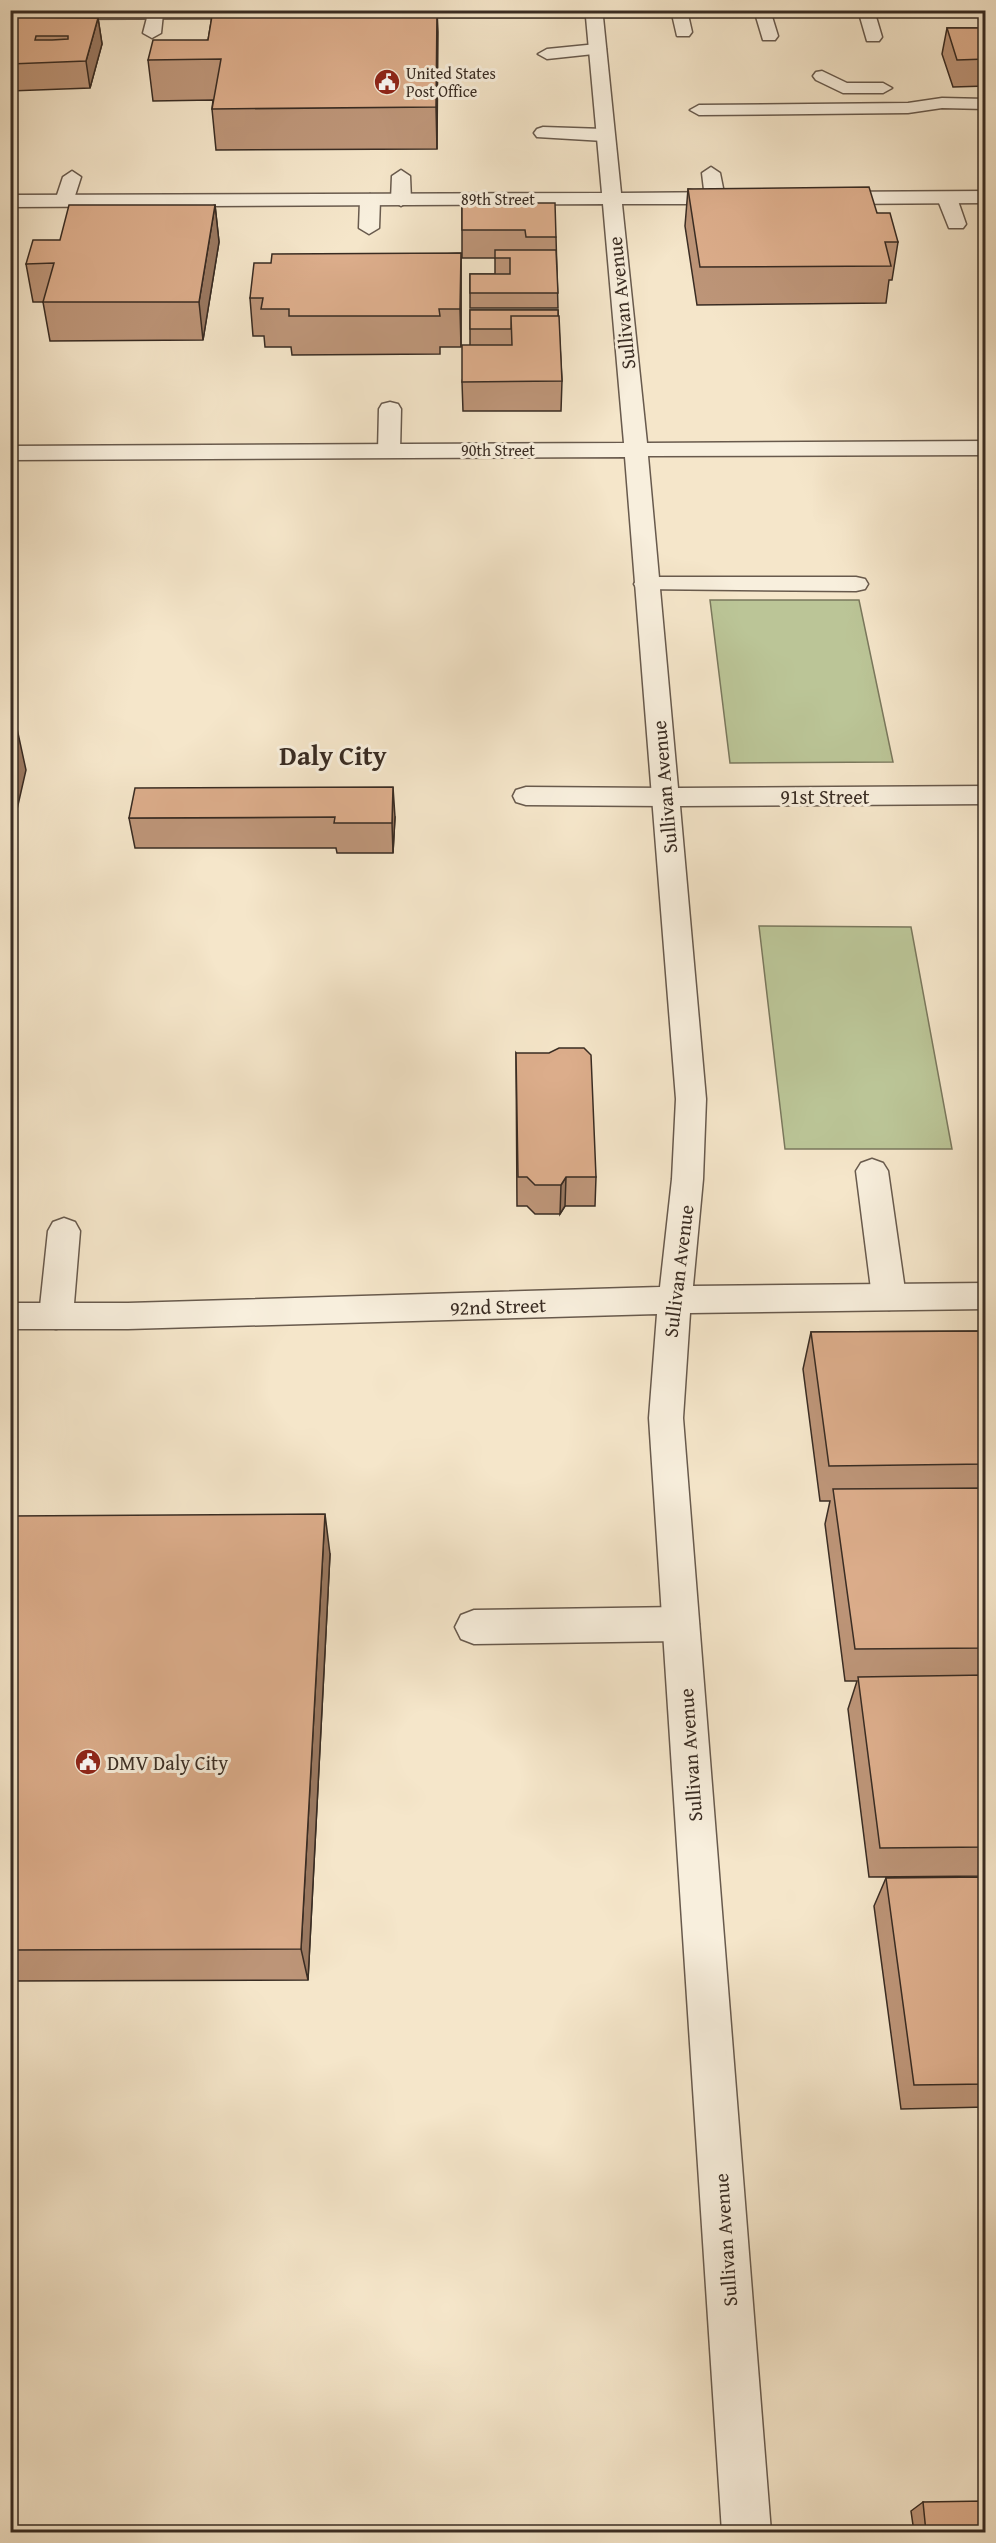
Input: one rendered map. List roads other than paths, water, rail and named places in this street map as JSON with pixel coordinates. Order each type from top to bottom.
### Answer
[{"type":"street","name":"Sullivan Avenue","points":[[594,11],[610,199],[636,450],[691,1099],[691,1161],[668,1357],[666,1418],[747,2532]]},
{"type":"street","points":[[679,11],[683,32]]},
{"type":"street","points":[[762,11],[769,36]]},
{"type":"street","points":[[866,11],[873,37]]},
{"type":"street","points":[[380,12],[986,11]]},
{"type":"street","points":[[10,14],[274,13]]},
{"type":"street","points":[[152,33],[155,14]]},
{"type":"street","points":[[547,54],[597,49]]},
{"type":"street","points":[[822,76],[843,88],[986,88]]},
{"type":"street","points":[[699,110],[908,108],[942,103],[986,104]]},
{"type":"street","points":[[543,133],[604,135]]},
{"type":"street","points":[[711,173],[715,198]]},
{"type":"street","points":[[401,176],[401,200]]},
{"type":"street","points":[[65,201],[72,177]]},
{"type":"street","points":[[808,198],[986,197]]},
{"type":"street","name":"89th Street","points":[[10,201],[750,198]]},
{"type":"street","points":[[947,198],[956,224]]},
{"type":"street","points":[[369,228],[370,200]]},
{"type":"street","points":[[389,451],[390,409]]},
{"type":"street","name":"90th Street","points":[[10,453],[986,448]]},
{"type":"street","points":[[646,584],[856,584]]},
{"type":"street","name":"91st Street","points":[[526,796],[986,795]]},
{"type":"street","points":[[872,1171],[889,1297]]},
{"type":"street","points":[[56,1316],[64,1231]]},
{"type":"street","name":"92nd Street","points":[[10,1316],[293,1312],[674,1300],[986,1296]]},
{"type":"street","points":[[474,1627],[680,1624]]},
{"type":"place","name":"United States Post Office","points":[[387,82]]},
{"type":"place","name":"DMV Daly City","points":[[88,1762]]},
{"type":"district","name":"Daly City","points":[[333,755]]}]
